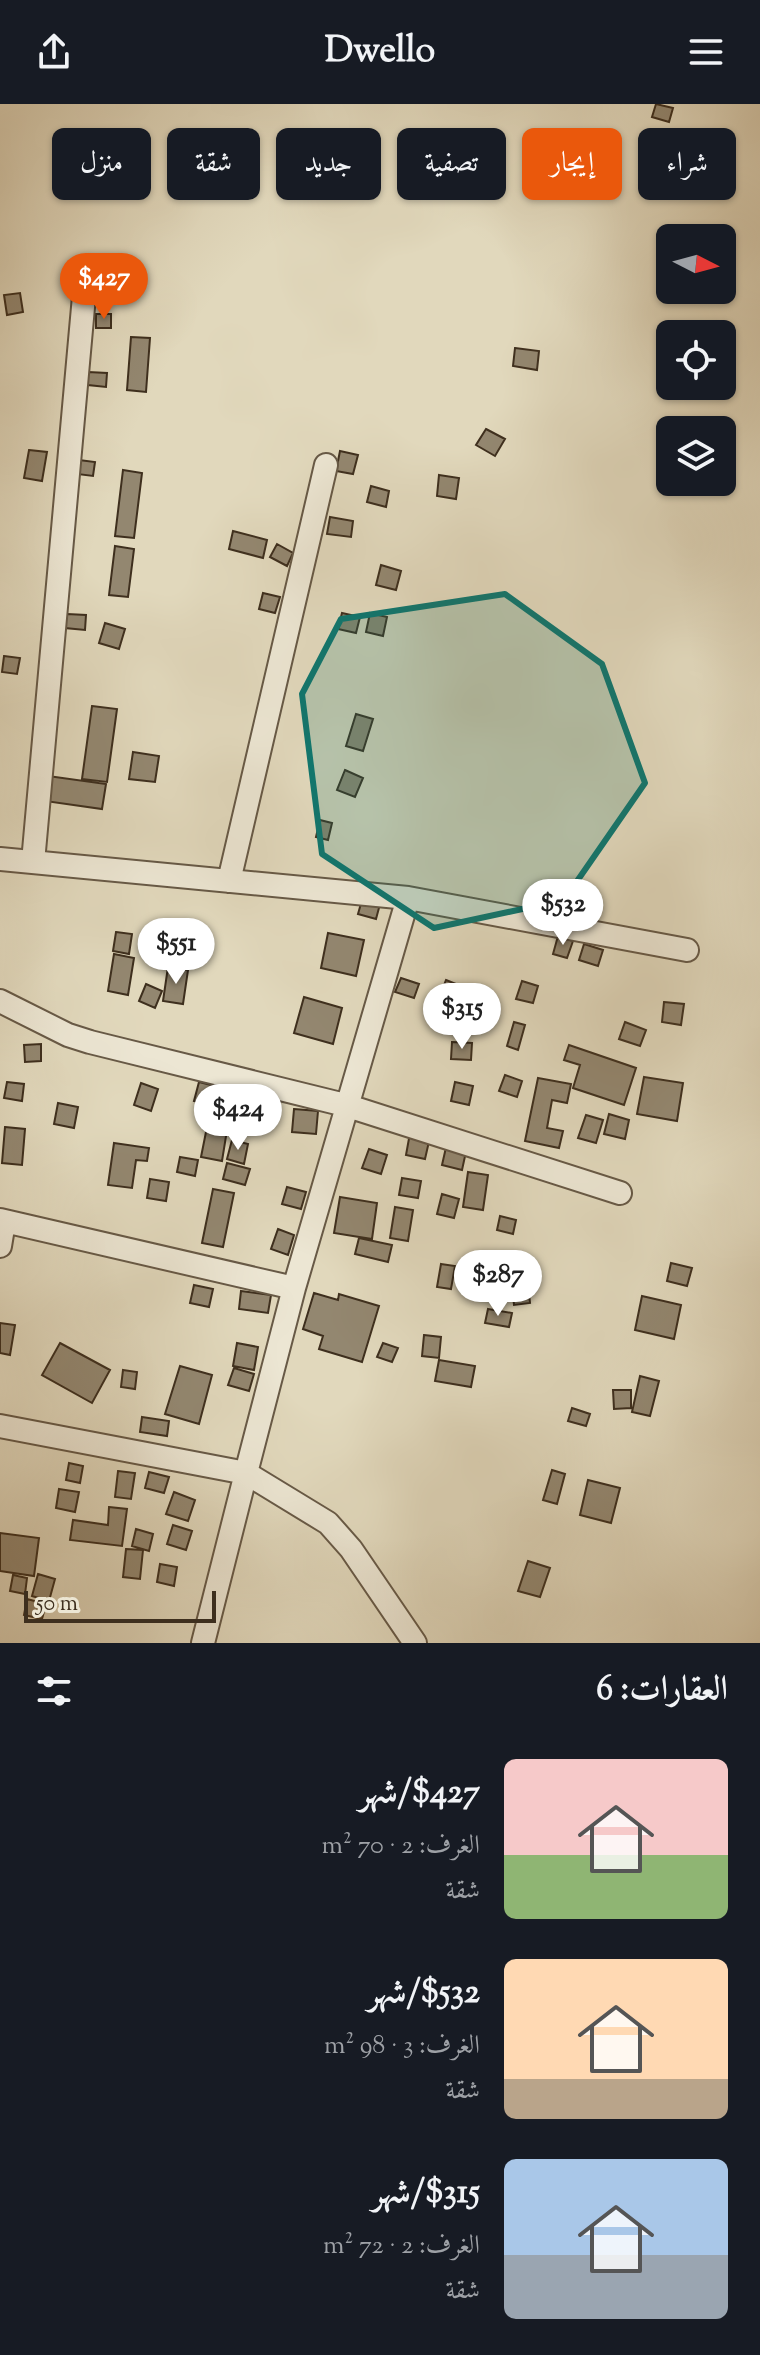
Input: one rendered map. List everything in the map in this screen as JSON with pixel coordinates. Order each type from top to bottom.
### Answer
[{"type":"street","points":[[33,862],[86,274]]},
{"type":"street","points":[[229,881],[326,465]]},
{"type":"street","points":[[0,859],[408,898],[687,950]]},
{"type":"street","points":[[203,1643],[294,1288],[408,898]]},
{"type":"street","points":[[0,1001],[68,1035],[90,1042],[345,1105],[620,1193]]},
{"type":"street","points":[[0,1245],[2,1221],[294,1288]]},
{"type":"street","points":[[0,1426],[246,1473],[328,1523],[351,1549],[415,1643]]},
{"type":"highlighted area","points":[[505,594],[602,664],[645,783],[564,900],[434,928],[322,854],[302,694],[341,619]]},
{"type":"building","points":[[656,104],[673,108],[669,122],[652,117]]},
{"type":"building","points":[[20,293],[23,312],[7,315],[4,295]]},
{"type":"building","points":[[96,314],[111,314],[111,328],[96,328]]},
{"type":"building","points":[[131,337],[150,338],[146,392],[127,390]]},
{"type":"building","points":[[515,348],[539,351],[537,370],[513,366]]},
{"type":"building","points":[[88,372],[107,373],[106,387],[88,385]]},
{"type":"building","points":[[486,429],[505,439],[495,456],[476,445]]},
{"type":"building","points":[[29,450],[47,452],[42,481],[24,478]]},
{"type":"building","points":[[340,451],[358,455],[353,474],[336,471]]},
{"type":"building","points":[[79,460],[95,462],[93,476],[77,474]]},
{"type":"building","points":[[123,470],[142,473],[134,538],[115,536]]},
{"type":"building","points":[[439,475],[459,478],[456,499],[437,496]]},
{"type":"building","points":[[371,486],[389,491],[386,507],[367,502]]},
{"type":"building","points":[[330,517],[353,521],[351,537],[327,534]]},
{"type":"building","points":[[233,531],[267,540],[263,558],[229,549]]},
{"type":"building","points":[[277,544],[293,553],[287,566],[270,557]]},
{"type":"building","points":[[115,546],[134,549],[128,597],[109,595]]},
{"type":"building","points":[[381,565],[401,571],[396,590],[376,585]]},
{"type":"building","points":[[263,593],[280,597],[275,613],[259,609]]},
{"type":"building","points":[[342,613],[360,617],[356,633],[338,629]]},
{"type":"building","points":[[370,613],[387,617],[383,636],[366,632]]},
{"type":"building","points":[[67,614],[86,615],[85,630],[65,628]]},
{"type":"building","points":[[105,623],[125,629],[119,649],[99,643]]},
{"type":"building","points":[[4,656],[20,658],[17,674],[2,672]]},
{"type":"building","points":[[92,706],[117,709],[107,782],[82,779]]},
{"type":"building","points":[[356,714],[373,719],[363,751],[346,746]]},
{"type":"building","points":[[133,752],[159,756],[155,782],[129,779]]},
{"type":"building","points":[[345,770],[363,778],[355,797],[337,790]]},
{"type":"building","points":[[48,776],[106,784],[102,809],[45,801]]},
{"type":"building","points":[[320,820],[332,823],[328,840],[316,837]]},
{"type":"building","points":[[362,900],[380,904],[376,919],[358,914]]},
{"type":"building","points":[[143,931],[162,934],[160,951],[140,948]]},
{"type":"building","points":[[116,932],[132,934],[129,954],[113,951]]},
{"type":"building","points":[[328,933],[364,940],[356,976],[321,968]]},
{"type":"building","points":[[558,936],[573,941],[567,958],[553,954]]},
{"type":"building","points":[[584,944],[603,950],[598,966],[579,960]]},
{"type":"building","points":[[169,948],[188,951],[186,964],[166,961]]},
{"type":"building","points":[[114,954],[134,958],[128,995],[108,991]]},
{"type":"building","points":[[168,967],[188,970],[183,1004],[163,1001]]},
{"type":"building","points":[[401,978],[419,984],[414,998],[395,992]]},
{"type":"building","points":[[446,980],[466,988],[459,1006],[439,998]]},
{"type":"building","points":[[522,981],[538,986],[533,1003],[516,999]]},
{"type":"building","points":[[146,984],[162,991],[155,1008],[139,1001]]},
{"type":"building","points":[[304,997],[342,1008],[333,1044],[294,1033]]},
{"type":"building","points":[[664,1002],[684,1004],[681,1025],[662,1022]]},
{"type":"building","points":[[514,1022],[525,1025],[518,1050],[507,1046]]},
{"type":"building","points":[[625,1022],[646,1030],[640,1046],[619,1039]]},
{"type":"building","points":[[452,1042],[472,1043],[471,1060],[451,1059]]},
{"type":"building","points":[[41,1044],[41,1061],[25,1062],[24,1045]]},
{"type":"building","points":[[569,1045],[636,1068],[624,1105],[573,1088],[580,1065],[564,1060]]},
{"type":"building","points":[[505,1075],[522,1081],[517,1097],[499,1091]]},
{"type":"building","points":[[644,1077],[683,1083],[677,1121],[637,1114]]},
{"type":"building","points":[[538,1078],[571,1084],[567,1103],[552,1100],[547,1128],[563,1131],[559,1148],[525,1141]]},
{"type":"building","points":[[7,1082],[24,1084],[22,1101],[4,1098]]},
{"type":"building","points":[[199,1082],[236,1091],[232,1109],[194,1101]]},
{"type":"building","points":[[455,1082],[473,1086],[469,1105],[451,1101]]},
{"type":"building","points":[[141,1083],[158,1089],[151,1111],[134,1105]]},
{"type":"building","points":[[243,1092],[258,1097],[253,1113],[237,1109]]},
{"type":"building","points":[[58,1103],[78,1107],[74,1128],[54,1124]]},
{"type":"building","points":[[294,1109],[318,1111],[316,1134],[292,1132]]},
{"type":"building","points":[[609,1114],[629,1120],[625,1139],[604,1134]]},
{"type":"building","points":[[586,1115],[603,1120],[596,1143],[578,1138]]},
{"type":"building","points":[[5,1127],[25,1129],[22,1165],[2,1163]]},
{"type":"building","points":[[207,1127],[227,1130],[222,1161],[201,1157]]},
{"type":"building","points":[[410,1133],[430,1137],[425,1159],[406,1155]]},
{"type":"building","points":[[232,1140],[248,1144],[244,1164],[227,1159]]},
{"type":"building","points":[[114,1143],[149,1148],[147,1161],[136,1160],[132,1188],[108,1185]]},
{"type":"building","points":[[447,1143],[467,1147],[462,1170],[442,1165]]},
{"type":"building","points":[[369,1149],[387,1155],[381,1174],[362,1168]]},
{"type":"building","points":[[180,1157],[198,1160],[195,1176],[177,1172]]},
{"type":"building","points":[[227,1163],[250,1169],[245,1185],[223,1179]]},
{"type":"building","points":[[468,1172],[488,1175],[483,1210],[463,1207]]},
{"type":"building","points":[[402,1178],[421,1181],[418,1198],[399,1195]]},
{"type":"building","points":[[150,1179],[169,1182],[166,1201],[147,1198]]},
{"type":"building","points":[[287,1187],[306,1192],[301,1209],[282,1204]]},
{"type":"building","points":[[213,1189],[234,1193],[223,1247],[202,1243]]},
{"type":"building","points":[[442,1194],[459,1199],[454,1218],[437,1214]]},
{"type":"building","points":[[340,1197],[377,1203],[372,1239],[334,1233]]},
{"type":"building","points":[[395,1207],[413,1210],[408,1241],[390,1238]]},
{"type":"building","points":[[500,1216],[516,1220],[513,1234],[497,1230]]},
{"type":"building","points":[[278,1229],[294,1235],[288,1255],[271,1249]]},
{"type":"building","points":[[359,1238],[392,1245],[388,1262],[355,1254]]},
{"type":"building","points":[[671,1263],[692,1268],[687,1286],[667,1281]]},
{"type":"building","points":[[441,1264],[455,1266],[451,1289],[437,1287]]},
{"type":"building","points":[[528,1284],[530,1303],[514,1305],[512,1286]]},
{"type":"building","points":[[194,1285],[213,1289],[209,1307],[190,1303]]},
{"type":"building","points":[[241,1291],[271,1295],[268,1313],[239,1309]]},
{"type":"building","points":[[314,1293],[338,1300],[339,1294],[379,1306],[362,1362],[319,1349],[323,1336],[303,1329]]},
{"type":"building","points":[[642,1296],[681,1305],[674,1339],[635,1330]]},
{"type":"building","points":[[488,1309],[512,1313],[509,1327],[485,1323]]},
{"type":"building","points":[[0,1323],[15,1325],[10,1355],[0,1353]]},
{"type":"building","points":[[424,1335],[441,1337],[439,1358],[422,1356]]},
{"type":"building","points":[[60,1343],[110,1370],[92,1403],[42,1375]]},
{"type":"building","points":[[237,1343],[258,1347],[254,1370],[233,1366]]},
{"type":"building","points":[[383,1343],[398,1348],[392,1362],[377,1357]]},
{"type":"building","points":[[439,1360],[475,1366],[471,1387],[435,1381]]},
{"type":"building","points":[[180,1366],[212,1375],[199,1424],[165,1414]]},
{"type":"building","points":[[234,1368],[254,1374],[249,1391],[228,1385]]},
{"type":"building","points":[[123,1370],[137,1372],[135,1389],[121,1387]]},
{"type":"building","points":[[640,1376],[659,1381],[650,1416],[632,1412]]},
{"type":"building","points":[[613,1390],[631,1390],[631,1408],[614,1409]]},
{"type":"building","points":[[572,1408],[590,1414],[586,1426],[568,1421]]},
{"type":"building","points":[[142,1417],[169,1421],[167,1436],[140,1432]]},
{"type":"building","points":[[69,1463],[83,1466],[80,1483],[66,1480]]},
{"type":"building","points":[[552,1470],[565,1474],[557,1504],[543,1500]]},
{"type":"building","points":[[118,1471],[135,1473],[131,1499],[115,1497]]},
{"type":"building","points":[[149,1472],[169,1477],[164,1493],[145,1488]]},
{"type":"building","points":[[588,1480],[620,1488],[611,1523],[580,1515]]},
{"type":"building","points":[[59,1489],[79,1492],[75,1512],[56,1508]]},
{"type":"building","points":[[174,1492],[195,1500],[188,1521],[166,1514]]},
{"type":"building","points":[[109,1507],[127,1509],[122,1546],[70,1540],[73,1520],[108,1525]]},
{"type":"building","points":[[173,1525],[192,1531],[186,1550],[167,1544]]},
{"type":"building","points":[[136,1529],[153,1534],[149,1551],[132,1546]]},
{"type":"building","points":[[0,1533],[39,1538],[34,1576],[0,1571]]},
{"type":"building","points":[[126,1549],[143,1550],[140,1579],[123,1577]]},
{"type":"building","points":[[528,1561],[550,1568],[540,1597],[518,1591]]},
{"type":"building","points":[[160,1564],[177,1567],[174,1586],[157,1582]]},
{"type":"building","points":[[38,1574],[55,1579],[49,1601],[32,1596]]},
{"type":"building","points":[[13,1575],[27,1578],[25,1594],[10,1591]]},
{"type":"building","points":[[27,1599],[46,1604],[42,1619],[24,1615]]}]
